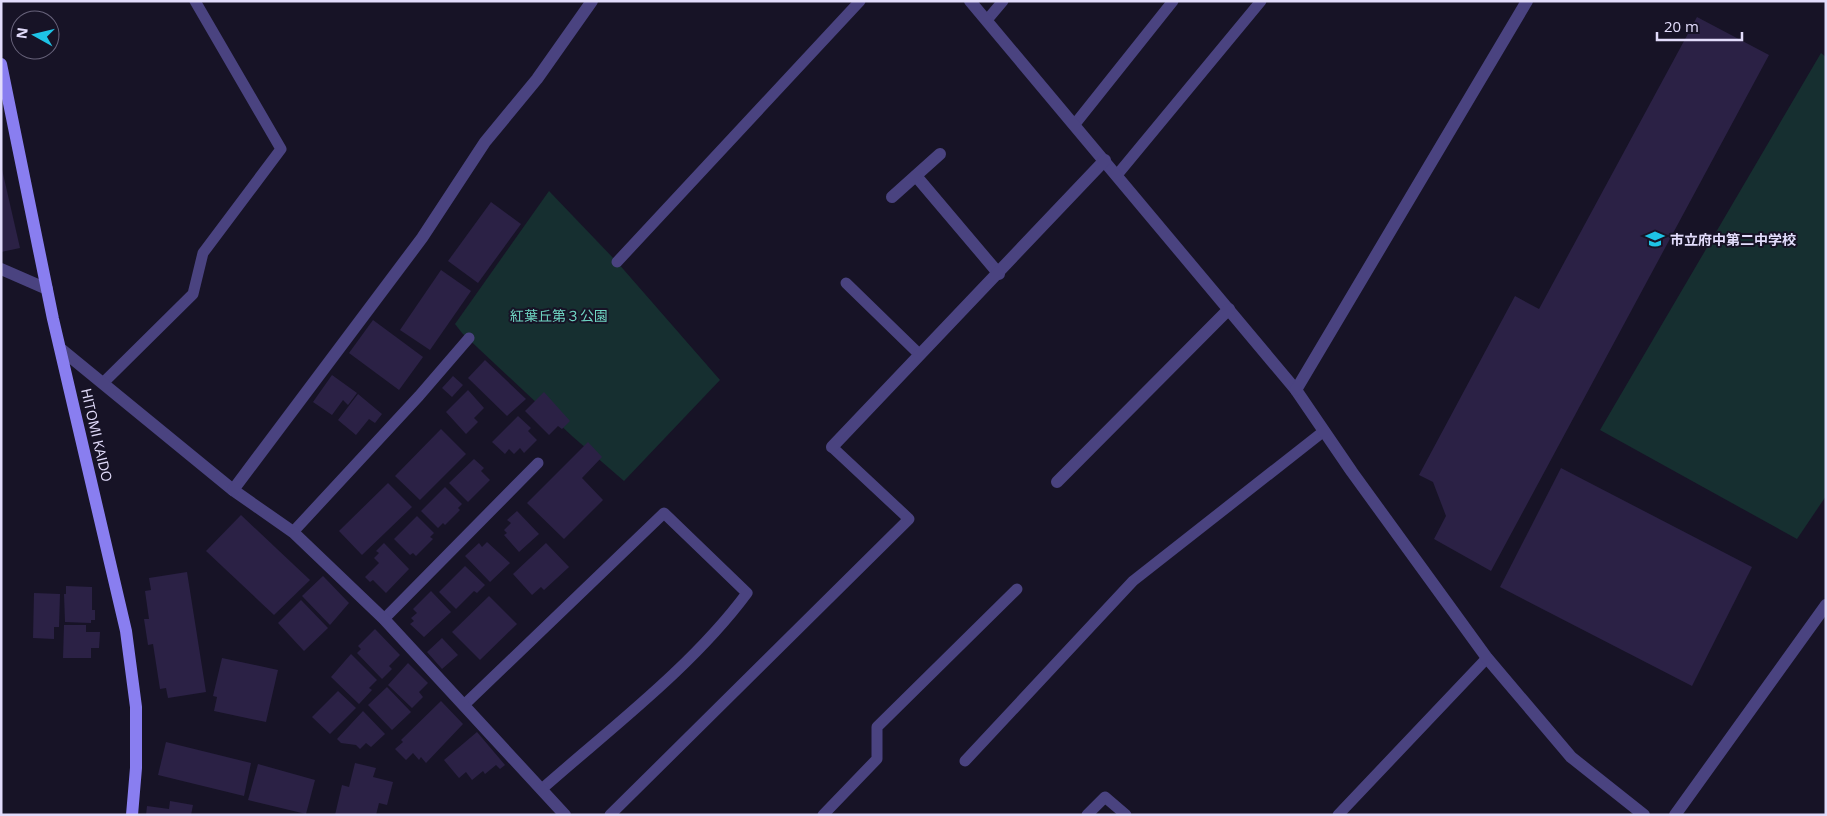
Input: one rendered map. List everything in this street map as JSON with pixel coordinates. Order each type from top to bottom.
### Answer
[{"type":"main road","name":"HITOMI KAIDO","points":[[1,64],[47,289],[126,631],[136,707],[136,768],[132,815]]},
{"type":"street","points":[[234,490],[422,238],[486,142],[537,79],[592,1]]},
{"type":"street","points":[[970,1],[988,20],[1296,390],[1487,658],[1571,757],[1644,815]]},
{"type":"street","points":[[1296,390],[1528,1]]},
{"type":"street","points":[[892,197],[940,154]]},
{"type":"street","points":[[832,447],[919,354],[999,274],[1105,160]]},
{"type":"street","points":[[916,176],[999,274]]},
{"type":"street","points":[[1,269],[47,289]]},
{"type":"street","points":[[1057,482],[1229,309]]},
{"type":"street","points":[[62,350],[234,490],[293,532],[384,619],[543,788],[565,815]]},
{"type":"street","points":[[1675,815],[1826,605]]},
{"type":"lane","points":[[104,383],[194,294],[203,253],[281,149],[195,1]]},
{"type":"lane","points":[[617,262],[860,1]]},
{"type":"lane","points":[[988,20],[1003,1]]},
{"type":"lane","points":[[1075,124],[1173,1]]},
{"type":"lane","points":[[1117,175],[1261,1]]},
{"type":"lane","points":[[846,283],[919,354]]},
{"type":"lane","points":[[293,532],[469,338]]},
{"type":"lane","points":[[965,761],[1133,581],[1324,431]]},
{"type":"lane","points":[[610,815],[909,519],[832,447]]},
{"type":"lane","points":[[384,619],[538,463]]},
{"type":"lane","points":[[464,705],[664,513],[747,593],[727,620],[653,692],[543,788]]},
{"type":"lane","points":[[823,815],[877,759],[877,727],[1018,589]]},
{"type":"lane","points":[[1338,815],[1487,658]]},
{"type":"lane","points":[[1087,815],[1105,797],[1126,815]]},
{"type":"green space","points":[[1821,53],[1826,57],[1826,496],[1797,539],[1600,430]]},
{"type":"green space","name":"紅葉丘第３公園","points":[[549,191],[617,262],[720,380],[624,481],[572,436],[462,333],[455,324]]},
{"type":"building","points":[[1697,17],[1769,55],[1491,571],[1434,539],[1446,516],[1433,482],[1419,475],[1515,296],[1539,309]]},
{"type":"building","points":[[1,165],[20,248],[1,252]]},
{"type":"building","points":[[491,202],[521,224],[478,283],[448,261]]},
{"type":"building","points":[[441,270],[471,291],[430,350],[400,330]]},
{"type":"building","points":[[373,320],[423,357],[399,390],[349,353]]},
{"type":"building","points":[[485,360],[526,399],[507,416],[468,378]]},
{"type":"building","points":[[332,375],[357,393],[348,405],[343,400],[332,415],[313,402]]},
{"type":"building","points":[[453,376],[463,385],[452,397],[442,388]]},
{"type":"building","points":[[468,390],[484,408],[474,418],[478,422],[466,434],[446,412]]},
{"type":"building","points":[[544,392],[570,421],[562,429],[558,426],[549,435],[525,411]]},
{"type":"building","points":[[358,394],[382,414],[375,423],[369,419],[356,435],[338,420]]},
{"type":"building","points":[[518,416],[531,428],[528,431],[537,440],[524,453],[520,448],[514,454],[509,449],[505,454],[492,442]]},
{"type":"building","points":[[441,429],[466,454],[420,500],[395,476]]},
{"type":"building","points":[[588,442],[602,457],[582,478],[603,500],[564,539],[527,503]]},
{"type":"building","points":[[474,459],[484,468],[481,471],[490,480],[468,502],[449,483]]},
{"type":"building","points":[[1561,468],[1752,567],[1692,686],[1500,587]]},
{"type":"building","points":[[388,483],[412,507],[362,555],[339,531]]},
{"type":"building","points":[[445,487],[462,504],[458,508],[460,510],[445,525],[443,523],[438,528],[421,511]]},
{"type":"building","points":[[517,511],[539,534],[519,552],[504,535],[507,533],[504,530],[511,523],[507,520]]},
{"type":"building","points":[[241,515],[310,580],[274,615],[206,551]]},
{"type":"building","points":[[417,516],[434,533],[430,537],[433,539],[416,556],[413,553],[410,555],[394,539]]},
{"type":"building","points":[[487,542],[510,563],[490,582],[465,556],[479,543],[482,547]]},
{"type":"building","points":[[384,543],[409,569],[386,593],[373,580],[370,582],[365,577],[379,563],[374,558],[379,553],[376,551]]},
{"type":"building","points":[[546,543],[569,567],[544,590],[541,587],[532,595],[513,574]]},
{"type":"building","points":[[465,566],[485,585],[477,593],[474,591],[456,609],[439,592]]},
{"type":"building","points":[[187,572],[206,692],[168,698],[166,688],[160,689],[153,644],[148,645],[144,619],[149,619],[145,591],[151,590],[149,578]]},
{"type":"building","points":[[323,576],[349,603],[330,625],[302,596]]},
{"type":"building","points":[[66,586],[92,587],[92,610],[95,610],[95,620],[91,620],[91,623],[65,622],[64,594],[66,594]]},
{"type":"building","points":[[431,591],[451,612],[424,637],[410,624],[414,621],[411,618],[417,613],[413,609]]},
{"type":"building","points":[[34,593],[60,594],[59,627],[54,627],[54,639],[33,638]]},
{"type":"building","points":[[489,596],[517,624],[480,660],[452,632]]},
{"type":"building","points":[[301,600],[328,628],[304,651],[278,623]]},
{"type":"building","points":[[64,625],[86,625],[86,632],[100,632],[99,648],[91,648],[91,658],[63,658]]},
{"type":"building","points":[[375,629],[400,655],[389,666],[392,669],[382,679],[357,653],[361,649],[358,646]]},
{"type":"building","points":[[442,638],[458,655],[442,669],[427,652]]},
{"type":"building","points":[[351,654],[377,680],[369,688],[372,690],[359,704],[331,677]]},
{"type":"building","points":[[222,658],[278,670],[266,722],[214,711],[217,697],[213,696]]},
{"type":"building","points":[[408,663],[428,683],[419,692],[423,697],[412,708],[388,685]]},
{"type":"building","points":[[387,687],[411,712],[392,730],[368,705]]},
{"type":"building","points":[[338,691],[356,708],[330,734],[312,717]]},
{"type":"building","points":[[441,701],[463,724],[426,763],[421,757],[419,760],[413,753],[406,760],[395,749],[403,742],[401,740]]},
{"type":"building","points":[[363,711],[385,734],[371,747],[366,743],[360,749],[356,745],[341,743],[337,739]]},
{"type":"building","points":[[477,732],[505,765],[500,769],[496,765],[485,774],[483,771],[472,780],[466,772],[459,778],[444,760]]},
{"type":"building","points":[[166,742],[251,763],[244,796],[158,775]]},
{"type":"building","points":[[355,763],[376,768],[373,777],[393,782],[387,805],[379,803],[376,815],[335,815],[342,785],[349,787]]},
{"type":"building","points":[[258,764],[315,780],[306,814],[248,800]]},
{"type":"building","points":[[170,801],[193,805],[191,815],[146,815],[147,806],[169,809]]},
{"type":"place","name":"市立府中第二中学校","points":[[1655,239]]}]
